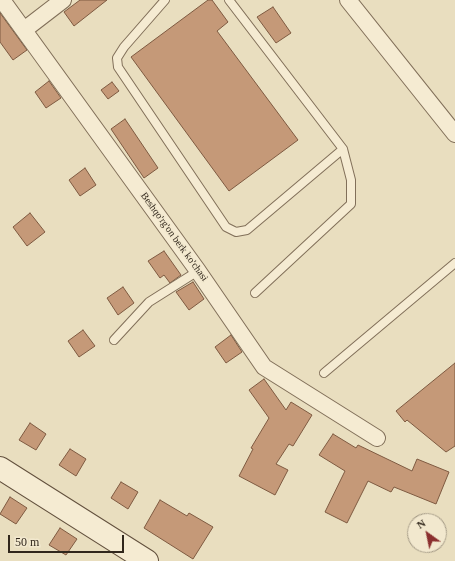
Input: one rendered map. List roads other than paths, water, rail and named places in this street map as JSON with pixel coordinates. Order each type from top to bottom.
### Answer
[{"type":"street","name":"Beshqo'rg'on berk ko'chasi","points":[[2,0],[198,270],[264,367],[377,438]]},
{"type":"street","points":[[24,30],[63,0]]},
{"type":"street","points":[[348,0],[454,130]]},
{"type":"street","points":[[0,468],[147,561]]},
{"type":"lane","points":[[165,0],[124,47],[117,58],[118,67],[226,227],[236,232],[247,230],[343,149]]},
{"type":"lane","points":[[229,0],[343,149],[351,180],[351,204],[255,293]]},
{"type":"lane","points":[[324,372],[455,263]]},
{"type":"lane","points":[[114,340],[149,302],[198,270]]}]
